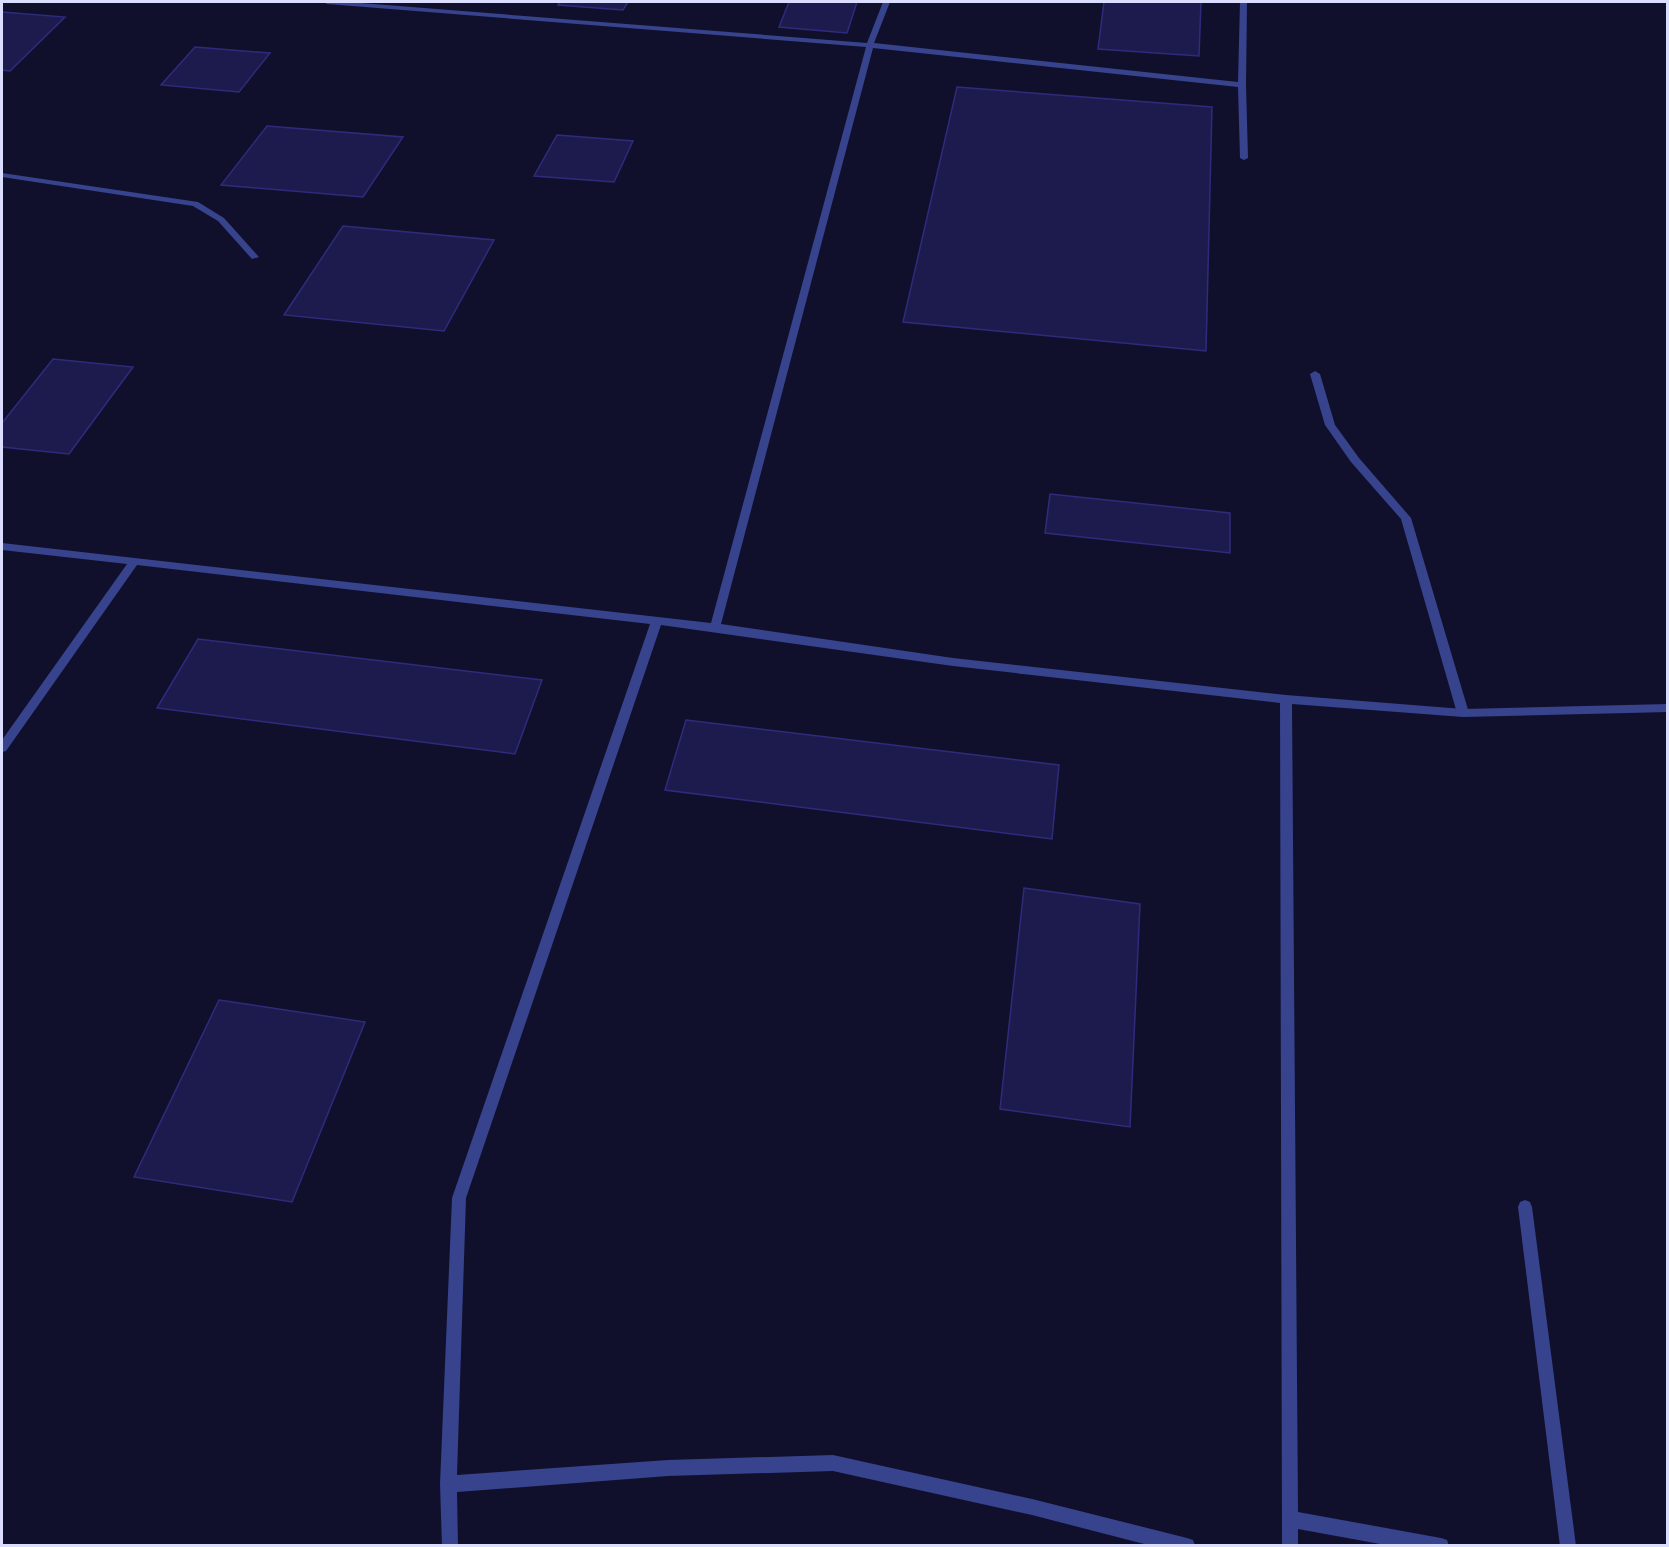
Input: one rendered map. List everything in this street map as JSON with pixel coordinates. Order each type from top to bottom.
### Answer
[{"type":"street","points":[[327,2],[870,45],[1242,86]]},
{"type":"street","points":[[715,627],[870,45],[888,2]]},
{"type":"street","points":[[1244,2],[1242,86],[1244,158]]},
{"type":"street","points":[[2,175],[209,208],[221,217],[255,257]]},
{"type":"street","points":[[1316,374],[1330,425],[1355,460],[1406,518],[1463,713]]},
{"type":"street","points":[[2,546],[715,627],[953,662],[1286,699],[1463,713],[1668,708]]},
{"type":"street","points":[[2,747],[135,560]]},
{"type":"street","points":[[450,1545],[448,1484],[459,1198],[657,621]]},
{"type":"street","points":[[1286,699],[1290,1545]]},
{"type":"street","points":[[1525,1207],[1568,1545]]},
{"type":"street","points":[[448,1484],[668,1468],[833,1463],[1032,1507],[1186,1545]]},
{"type":"street","points":[[1289,1519],[1441,1545]]},
{"type":"building","points":[[560,2],[628,2],[623,10],[558,5]]},
{"type":"building","points":[[789,2],[857,2],[847,33],[779,27]]},
{"type":"building","points":[[1104,2],[1201,2],[1199,56],[1098,49]]},
{"type":"building","points":[[2,12],[65,17],[10,71],[2,70]]},
{"type":"building","points":[[195,47],[270,53],[239,92],[161,85]]},
{"type":"building","points":[[957,87],[1212,107],[1206,351],[903,322]]},
{"type":"building","points":[[267,126],[403,137],[363,197],[221,185]]},
{"type":"building","points":[[557,135],[633,141],[614,182],[534,176]]},
{"type":"building","points":[[343,226],[494,240],[444,331],[284,315]]},
{"type":"building","points":[[53,359],[133,367],[69,454],[2,447],[2,423]]},
{"type":"building","points":[[1050,494],[1230,513],[1230,553],[1045,533]]},
{"type":"building","points":[[198,639],[542,680],[515,754],[157,708]]},
{"type":"building","points":[[686,720],[1059,765],[1052,839],[665,790]]},
{"type":"building","points":[[1024,888],[1140,904],[1130,1127],[1000,1109]]},
{"type":"building","points":[[219,1000],[365,1022],[292,1202],[134,1177]]}]
